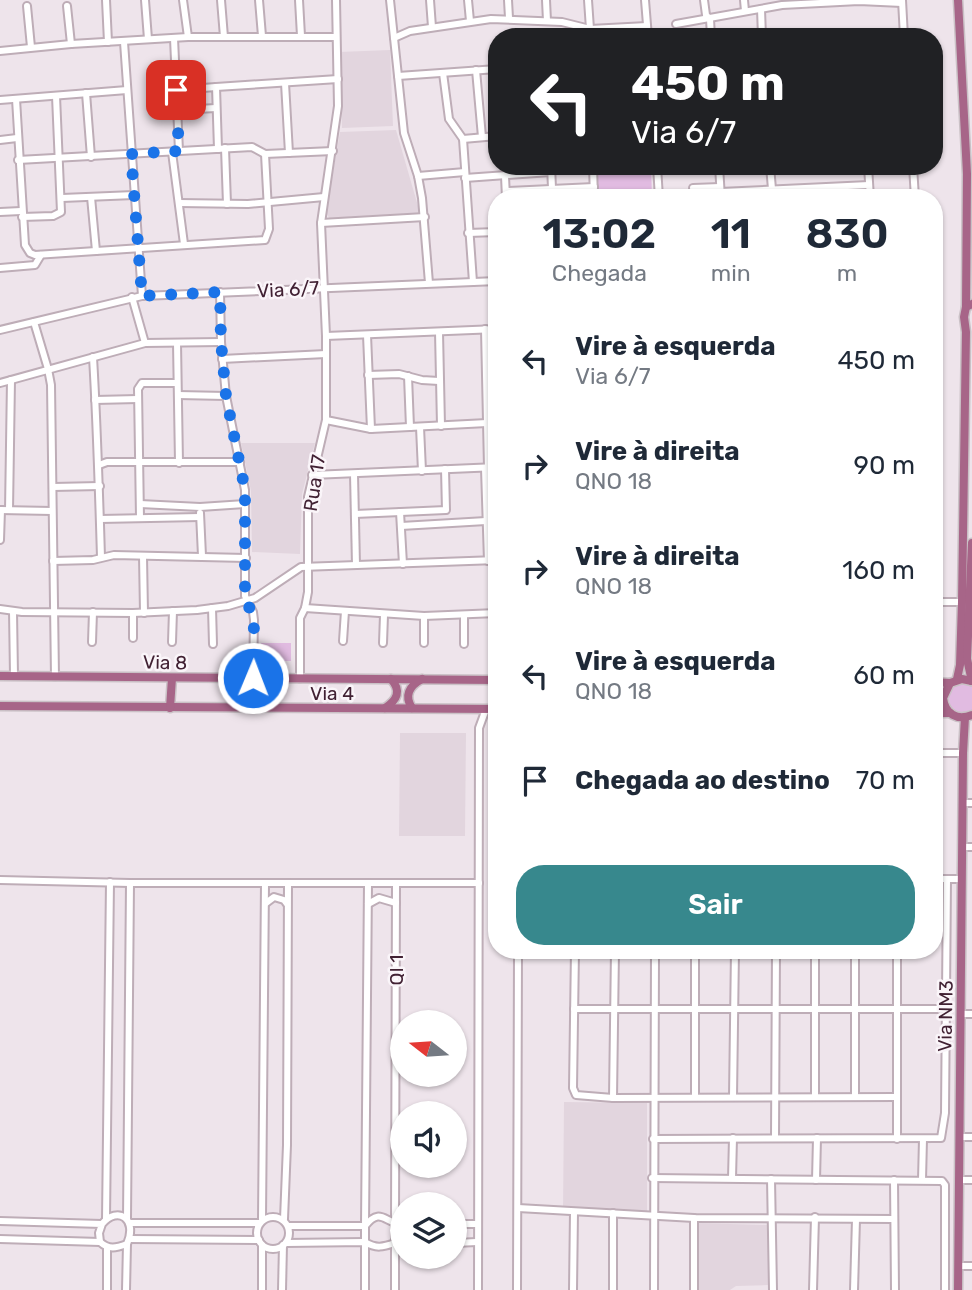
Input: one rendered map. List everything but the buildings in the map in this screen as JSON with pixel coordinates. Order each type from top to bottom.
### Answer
[{"type":"main road","points":[[950,713],[943,698],[960,665],[969,334],[964,317],[969,305],[969,125],[958,0]]},
{"type":"main road","points":[[961,54],[972,113]]},
{"type":"main road","points":[[943,682],[972,681],[972,543]]},
{"type":"main road","name":"Via 8","points":[[0,676],[488,680]]},
{"type":"main road","points":[[170,708],[172,678]]},
{"type":"main road","points":[[385,708],[394,701],[398,693],[391,679]]},
{"type":"main road","points":[[412,708],[408,692],[422,679]]},
{"type":"main road","name":"Via 4","points":[[0,706],[486,709]]},
{"type":"main road","points":[[943,713],[965,716]]},
{"type":"main road","name":"Via NM3","points":[[958,1290],[961,917],[968,803],[965,716]]},
{"type":"street","points":[[106,0],[108,42]]},
{"type":"street","points":[[145,0],[148,39]]},
{"type":"street","points":[[183,0],[188,37]]},
{"type":"street","points":[[221,0],[224,37]]},
{"type":"street","points":[[259,0],[262,36]]},
{"type":"street","points":[[299,0],[301,36]]},
{"type":"street","name":"Rua 17","points":[[300,679],[300,618],[305,608],[308,566],[307,508],[326,420],[326,336],[321,223],[338,106],[336,0]]},
{"type":"street","points":[[390,0],[404,133],[418,176],[425,217],[429,283]]},
{"type":"street","points":[[430,0],[432,27]]},
{"type":"street","points":[[468,0],[470,21]]},
{"type":"street","points":[[508,0],[509,18]]},
{"type":"street","points":[[546,0],[547,21]]},
{"type":"street","points":[[587,28],[588,0]]},
{"type":"street","points":[[394,38],[410,31],[432,27],[509,18],[570,23],[587,28],[647,26],[645,0]]},
{"type":"street","points":[[704,0],[710,28]]},
{"type":"street","points":[[744,0],[745,11]]},
{"type":"street","points":[[676,24],[782,3],[902,1],[904,28]]},
{"type":"street","points":[[27,6],[31,47]]},
{"type":"street","points":[[67,6],[71,44]]},
{"type":"street","points":[[761,9],[762,28]]},
{"type":"street","points":[[0,51],[188,37],[336,37]]},
{"type":"street","points":[[174,38],[178,110],[176,151],[184,244]]},
{"type":"street","points":[[124,42],[142,296]]},
{"type":"street","points":[[398,76],[488,69]]},
{"type":"street","points":[[476,70],[482,137]]},
{"type":"street","points":[[443,73],[449,119],[463,139],[473,282]]},
{"type":"street","points":[[176,90],[338,79]]},
{"type":"street","points":[[285,83],[289,153]]},
{"type":"street","points":[[216,87],[227,204]]},
{"type":"street","points":[[0,100],[127,90]]},
{"type":"street","points":[[86,93],[91,157]]},
{"type":"street","points":[[0,212],[59,215],[61,212],[56,96]]},
{"type":"street","points":[[16,99],[26,249],[35,255],[265,240],[269,229],[269,202],[265,154]]},
{"type":"street","points":[[178,110],[216,108]]},
{"type":"street","points":[[463,139],[488,137]]},
{"type":"street","points":[[0,140],[17,138]]},
{"type":"street","points":[[18,160],[252,147],[265,154],[333,151]]},
{"type":"street","points":[[418,176],[512,175]]},
{"type":"street","points":[[551,175],[552,188]]},
{"type":"street","points":[[544,189],[594,187],[593,175]]},
{"type":"street","points":[[769,175],[768,189],[869,185]]},
{"type":"street","points":[[868,175],[869,189]]},
{"type":"street","points":[[505,176],[506,189]]},
{"type":"street","points":[[693,188],[700,189]]},
{"type":"street","points":[[62,198],[134,195]]},
{"type":"street","points":[[91,197],[96,251]]},
{"type":"street","points":[[179,203],[227,204],[324,197]]},
{"type":"street","points":[[321,223],[425,217]]},
{"type":"street","points":[[468,233],[488,232]]},
{"type":"street","points":[[0,268],[35,265],[41,255]]},
{"type":"street","name":"Via 6/7","points":[[0,330],[142,296],[488,281]]},
{"type":"street","points":[[220,292],[226,396],[240,462],[245,504],[246,602],[253,612],[254,620],[253,678]]},
{"type":"street","points":[[132,297],[145,343]]},
{"type":"street","points":[[34,322],[48,369],[53,487],[55,677]]},
{"type":"street","points":[[0,609],[132,613],[212,608],[246,602],[261,595],[297,568],[308,566],[488,561],[485,329],[326,336]]},
{"type":"street","points":[[439,332],[441,426]]},
{"type":"street","points":[[367,335],[371,429]]},
{"type":"street","points":[[177,342],[179,463]]},
{"type":"street","points":[[0,383],[145,343],[221,342]]},
{"type":"street","points":[[222,359],[326,354]]},
{"type":"street","points":[[93,357],[101,557]]},
{"type":"street","points":[[368,375],[408,376],[439,381]]},
{"type":"street","points":[[408,376],[410,427]]},
{"type":"street","points":[[0,540],[9,468],[11,380]]},
{"type":"street","points":[[140,518],[138,389],[142,383],[177,383]]},
{"type":"street","points":[[178,395],[226,396]]},
{"type":"street","points":[[95,400],[138,399]]},
{"type":"street","points":[[326,420],[371,429],[487,423]]},
{"type":"street","points":[[420,427],[422,471]]},
{"type":"street","points":[[0,430],[10,431]]},
{"type":"street","points":[[99,466],[107,462],[240,462]]},
{"type":"street","points":[[0,468],[9,468]]},
{"type":"street","points":[[312,475],[486,468]]},
{"type":"street","points":[[445,469],[448,523]]},
{"type":"street","points":[[354,474],[356,565]]},
{"type":"street","points":[[53,487],[100,486]]},
{"type":"street","points":[[140,504],[200,507],[245,504]]},
{"type":"street","points":[[200,507],[202,556]]},
{"type":"street","points":[[3,510],[52,511]]},
{"type":"street","points":[[355,514],[446,510]]},
{"type":"street","points":[[400,512],[403,564]]},
{"type":"street","points":[[100,519],[200,517]]},
{"type":"street","points":[[401,526],[486,521]]},
{"type":"street","points":[[53,561],[143,556],[246,558]]},
{"type":"street","points":[[143,556],[144,612]]},
{"type":"street","points":[[943,602],[962,602]]},
{"type":"street","points":[[212,608],[213,645]]},
{"type":"street","points":[[305,608],[384,615],[488,614]]},
{"type":"street","points":[[13,611],[14,676]]},
{"type":"street","points":[[172,642],[173,611]]},
{"type":"street","points":[[343,641],[345,611]]},
{"type":"street","points":[[92,642],[93,612]]},
{"type":"street","points":[[132,613],[132,638]]},
{"type":"street","points":[[383,643],[384,615]]},
{"type":"street","points":[[464,615],[464,644]]},
{"type":"street","points":[[424,616],[424,643]]},
{"type":"street","points":[[471,709],[479,728]]},
{"type":"street","points":[[478,1290],[479,728],[486,709]]},
{"type":"street","points":[[943,755],[966,759]]},
{"type":"street","points":[[943,879],[972,889]]},
{"type":"street","points":[[653,1139],[939,1139],[944,1133],[945,1113],[947,879]]},
{"type":"street","points":[[0,880],[130,883],[479,883]]},
{"type":"street","points":[[100,1242],[99,1233],[104,1221],[110,882]]},
{"type":"street","points":[[126,1290],[129,1221],[130,883]]},
{"type":"street","points":[[261,1290],[260,1243],[257,1231],[261,1221],[265,883]]},
{"type":"street","points":[[282,1290],[284,1244],[289,1235],[286,1223],[288,883]]},
{"type":"street","points":[[365,1290],[368,883]]},
{"type":"street","name":"QI 1","points":[[396,883],[399,1192]]},
{"type":"street","points":[[265,904],[274,897],[288,904]]},
{"type":"street","points":[[368,904],[379,898],[396,903]]},
{"type":"street","points":[[946,917],[961,917]]},
{"type":"street","points":[[517,1290],[518,959]]},
{"type":"street","points":[[575,959],[573,1088],[580,1097],[895,1097]]},
{"type":"street","points":[[614,1098],[615,959]]},
{"type":"street","points":[[654,1290],[652,1178],[655,959]]},
{"type":"street","points":[[695,959],[695,1097]]},
{"type":"street","points":[[733,1097],[734,959]]},
{"type":"street","points":[[775,1138],[776,959]]},
{"type":"street","points":[[815,959],[815,1097]]},
{"type":"street","points":[[855,959],[855,1097]]},
{"type":"street","points":[[897,959],[897,1139]]},
{"type":"street","points":[[574,1009],[945,1009]]},
{"type":"street","points":[[961,1014],[972,1014]]},
{"type":"street","points":[[945,1113],[959,1114]]},
{"type":"street","points":[[959,1137],[972,1137]]},
{"type":"street","points":[[732,1178],[733,1138]]},
{"type":"street","points":[[816,1180],[817,1138]]},
{"type":"street","points":[[922,1180],[923,1139]]},
{"type":"street","points":[[652,1178],[942,1181],[946,1185],[945,1290]]},
{"type":"street","points":[[771,1179],[774,1290]]},
{"type":"street","points":[[894,1180],[895,1290]]},
{"type":"street","points":[[958,1180],[972,1180]]},
{"type":"street","points":[[518,1208],[694,1218],[894,1219]]},
{"type":"street","points":[[573,1290],[574,1212]]},
{"type":"street","points":[[612,1290],[613,1213]]},
{"type":"street","points":[[0,1221],[104,1221],[116,1216],[129,1221],[261,1221],[274,1217],[286,1223],[365,1226]]},
{"type":"street","points":[[365,1226],[378,1216],[390,1220]]},
{"type":"street","points":[[813,1290],[815,1217]]},
{"type":"street","points":[[694,1218],[694,1290]]},
{"type":"street","points":[[855,1290],[856,1219]]},
{"type":"street","points":[[467,1224],[477,1224]]},
{"type":"street","points":[[0,1239],[100,1242],[107,1248],[117,1248],[128,1242],[260,1243],[271,1250],[284,1244],[365,1242],[372,1247],[390,1245]]},
{"type":"street","points":[[467,1242],[477,1242]]},
{"type":"street","points":[[107,1248],[107,1290]]},
{"type":"street","points":[[958,1266],[972,1266]]},
{"type":"street","points":[[395,1290],[397,1269]]},
{"type":"shaded area","points":[[390,50],[393,126],[342,128],[339,52]]},
{"type":"shaded area","points":[[396,130],[420,213],[329,218],[326,212],[340,132]]},
{"type":"shaded area","points":[[597,175],[651,175],[652,189],[597,189]]},
{"type":"shaded area","points":[[241,443],[315,443],[302,494],[300,554],[252,552],[251,491]]},
{"type":"shaded area","points":[[261,643],[291,643],[291,661],[261,661]]},
{"type":"shaded area","points":[[967,683],[972,686],[972,710],[959,713],[950,706],[948,696],[956,684]]},
{"type":"shaded area","points":[[400,733],[466,733],[465,836],[399,836]]},
{"type":"shaded area","points":[[564,1102],[647,1103],[647,1214],[563,1213]]},
{"type":"shaded area","points":[[696,1223],[768,1225],[768,1285],[736,1286],[730,1290],[696,1290]]},
{"type":"route","points":[[176,90],[179,151],[131,154],[142,296],[220,292],[226,396],[245,490],[245,596],[254,620],[253,678]]}]
